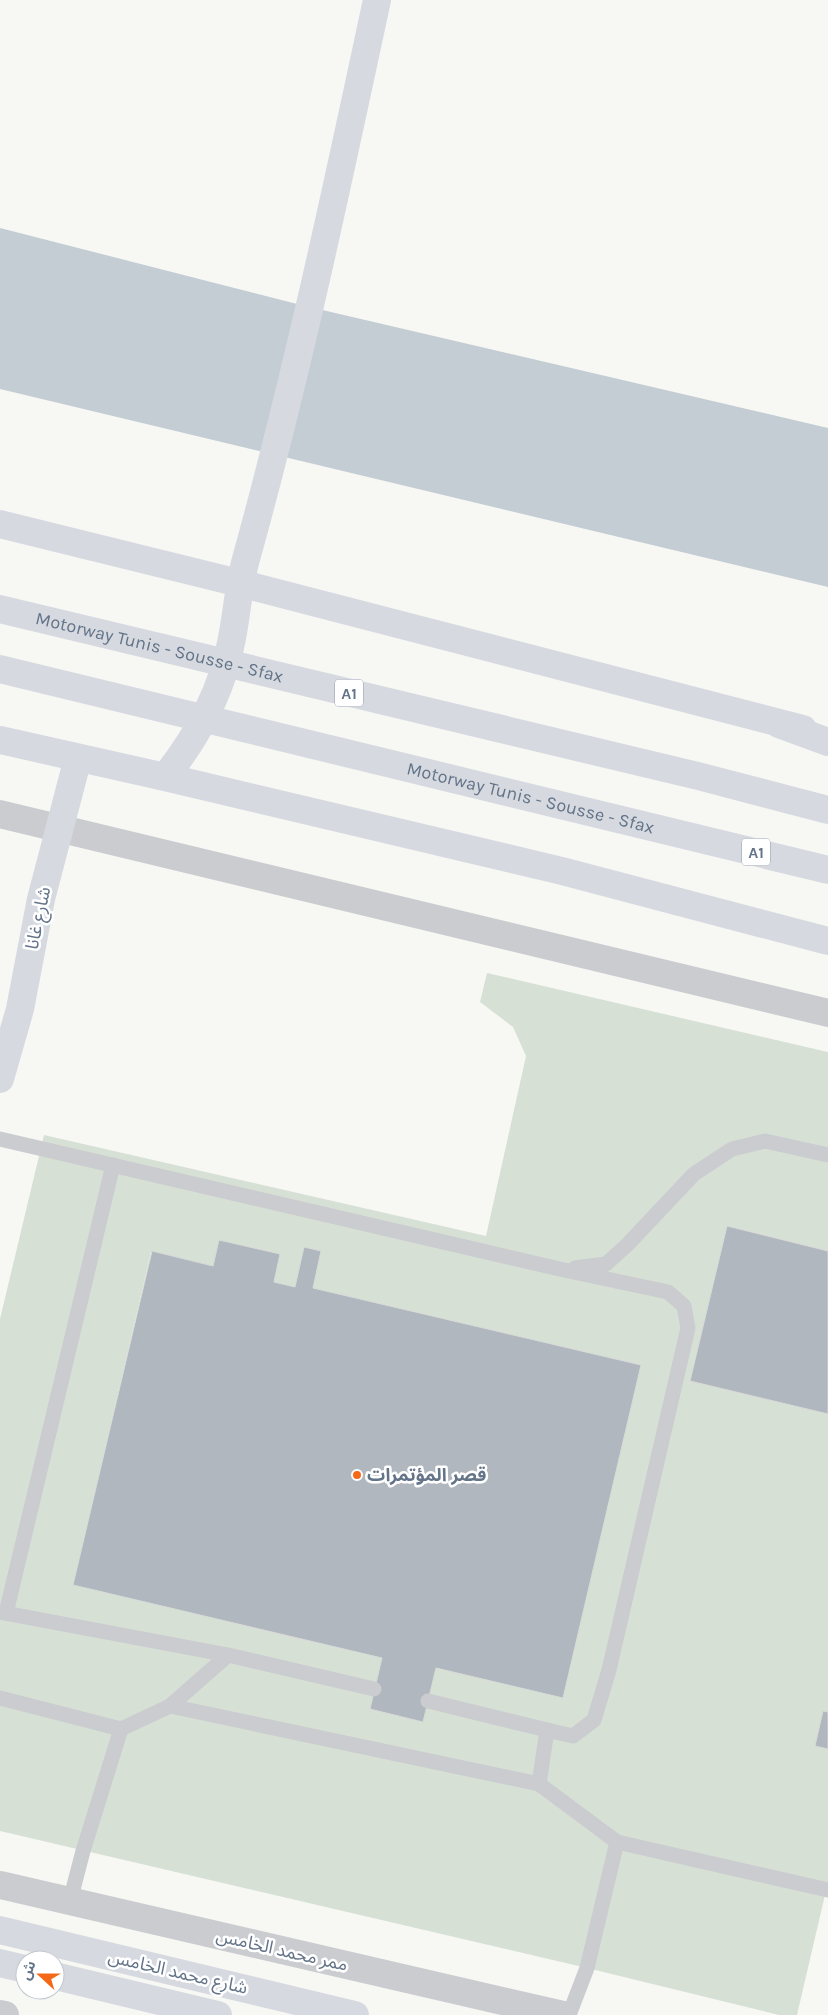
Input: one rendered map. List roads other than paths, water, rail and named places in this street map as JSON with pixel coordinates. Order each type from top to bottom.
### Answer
[{"type":"main road","points":[[165,777],[184,753],[200,728],[214,701],[224,672],[231,643],[239,583],[266,488],[330,221],[377,0]]},
{"type":"main road","points":[[0,524],[239,583],[779,724],[828,734]]},
{"type":"main road","name":"Motorway Tunis - Sousse - Sfax","points":[[0,609],[698,776],[828,810]]},
{"type":"main road","name":"Motorway Tunis - Sousse - Sfax","points":[[0,668],[828,870]]},
{"type":"main road","points":[[779,724],[828,742]]},
{"type":"main road","points":[[0,740],[562,870],[828,942]]},
{"type":"main road","name":"شارع غانا","points":[[0,1079],[20,1009],[41,899],[78,758]]},
{"type":"main road","name":"شارع محمد الخامس","points":[[0,1930],[355,2015]]},
{"type":"main road","points":[[0,1963],[15,1967]]},
{"type":"main road","name":"شارع محمد الخامس","points":[[65,1978],[218,2015]]},
{"type":"street","points":[[0,814],[828,1013]]},
{"type":"street","name":"ممر محمد الخامس","points":[[0,1885],[563,2015]]},
{"type":"street","points":[[0,2014],[5,2015]]},
{"type":"lane","points":[[0,1140],[113,1164],[564,1270],[668,1292],[684,1306],[688,1328],[609,1670],[594,1720],[573,1736],[428,1701]]},
{"type":"lane","points":[[564,1270],[606,1264],[627,1245],[694,1174],[732,1149],[765,1141],[828,1155]]},
{"type":"lane","points":[[113,1164],[3,1613],[228,1655],[374,1689]]},
{"type":"lane","points":[[0,1698],[121,1729],[170,1706],[228,1655]]},
{"type":"lane","points":[[170,1706],[539,1784],[617,1842],[828,1890]]},
{"type":"lane","points":[[70,1901],[83,1851],[121,1729]]},
{"type":"lane","points":[[539,1784],[547,1730]]},
{"type":"lane","points":[[570,2015],[587,1968],[617,1842]]},
{"type":"place","name":"قصر المؤتمرات","points":[[357,1475]]}]
